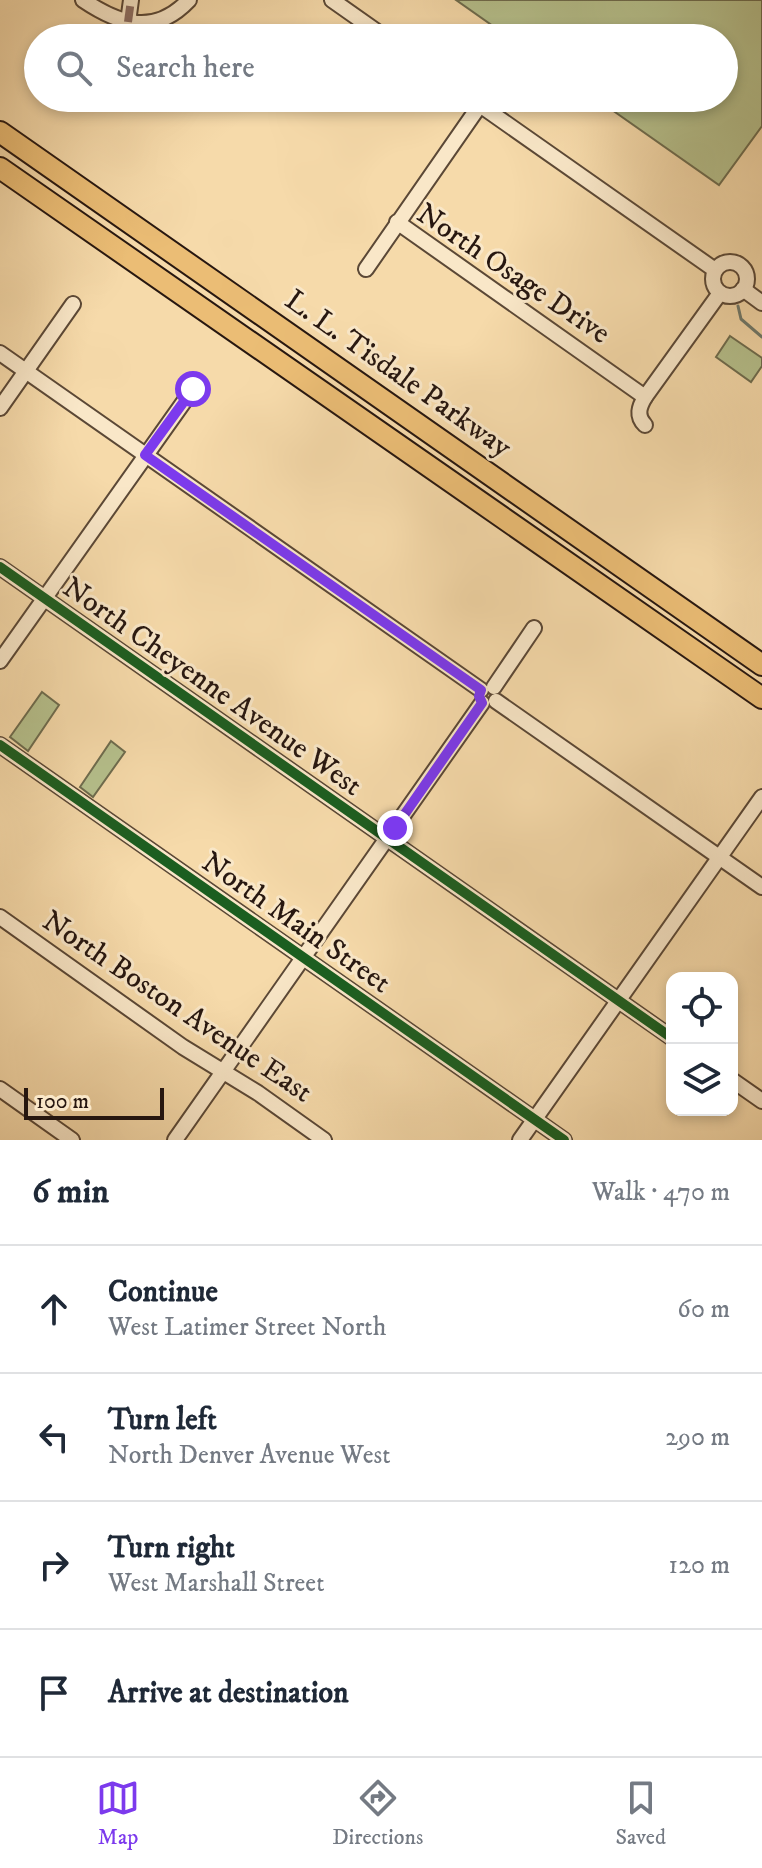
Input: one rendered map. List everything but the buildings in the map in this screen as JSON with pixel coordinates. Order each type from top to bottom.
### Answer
[{"type":"highway","name":"L. L. Tisdale Parkway","points":[[0,132],[762,665]]},
{"type":"highway","name":"L. L. Tisdale Parkway","points":[[0,168],[762,698]]},
{"type":"street","points":[[83,0],[111,18],[134,23],[163,19],[189,0]]},
{"type":"street","points":[[131,0],[134,23]]},
{"type":"street","points":[[332,0],[366,24]]},
{"type":"street","points":[[397,222],[468,112]]},
{"type":"street","points":[[491,112],[715,270]]},
{"type":"street","name":"North Osage Drive","points":[[366,269],[397,222],[645,397]]},
{"type":"street","points":[[726,262],[739,264],[747,279],[743,289],[732,296],[720,293],[714,286],[715,270],[726,262]]},
{"type":"street","points":[[743,289],[762,303]]},
{"type":"street","points":[[645,425],[640,421],[639,412],[645,397],[720,293]]},
{"type":"street","points":[[0,408],[73,304]]},
{"type":"street","points":[[0,353],[762,887]]},
{"type":"street","points":[[0,661],[193,389]]},
{"type":"street","name":"North Cheyenne Avenue West","points":[[0,567],[666,1034]]},
{"type":"street","points":[[175,1140],[534,628]]},
{"type":"street","name":"North Main Street","points":[[0,745],[564,1140]]},
{"type":"street","points":[[520,1140],[762,797]]},
{"type":"street","name":"North Boston Avenue East","points":[[0,917],[324,1140]]},
{"type":"street","points":[[738,1084],[762,1101]]},
{"type":"street","points":[[0,1089],[72,1140]]},
{"type":"green space","points":[[456,0],[762,0],[762,126],[719,185],[615,112],[738,112],[738,24],[490,24]]},
{"type":"green space","points":[[730,336],[762,358],[762,366],[751,382],[716,357]]},
{"type":"green space","points":[[42,692],[59,705],[28,751],[10,737]]},
{"type":"green space","points":[[111,741],[125,752],[93,797],[80,787]]},
{"type":"waterway","points":[[738,306],[741,319],[762,337]]},
{"type":"marked path","points":[[128,22],[131,0]]},
{"type":"cycle path","points":[[0,567],[666,1034]]},
{"type":"cycle path","points":[[0,745],[564,1140]]},
{"type":"route","points":[[193,389],[145,455],[481,690],[479,696],[482,703],[395,828]]}]
